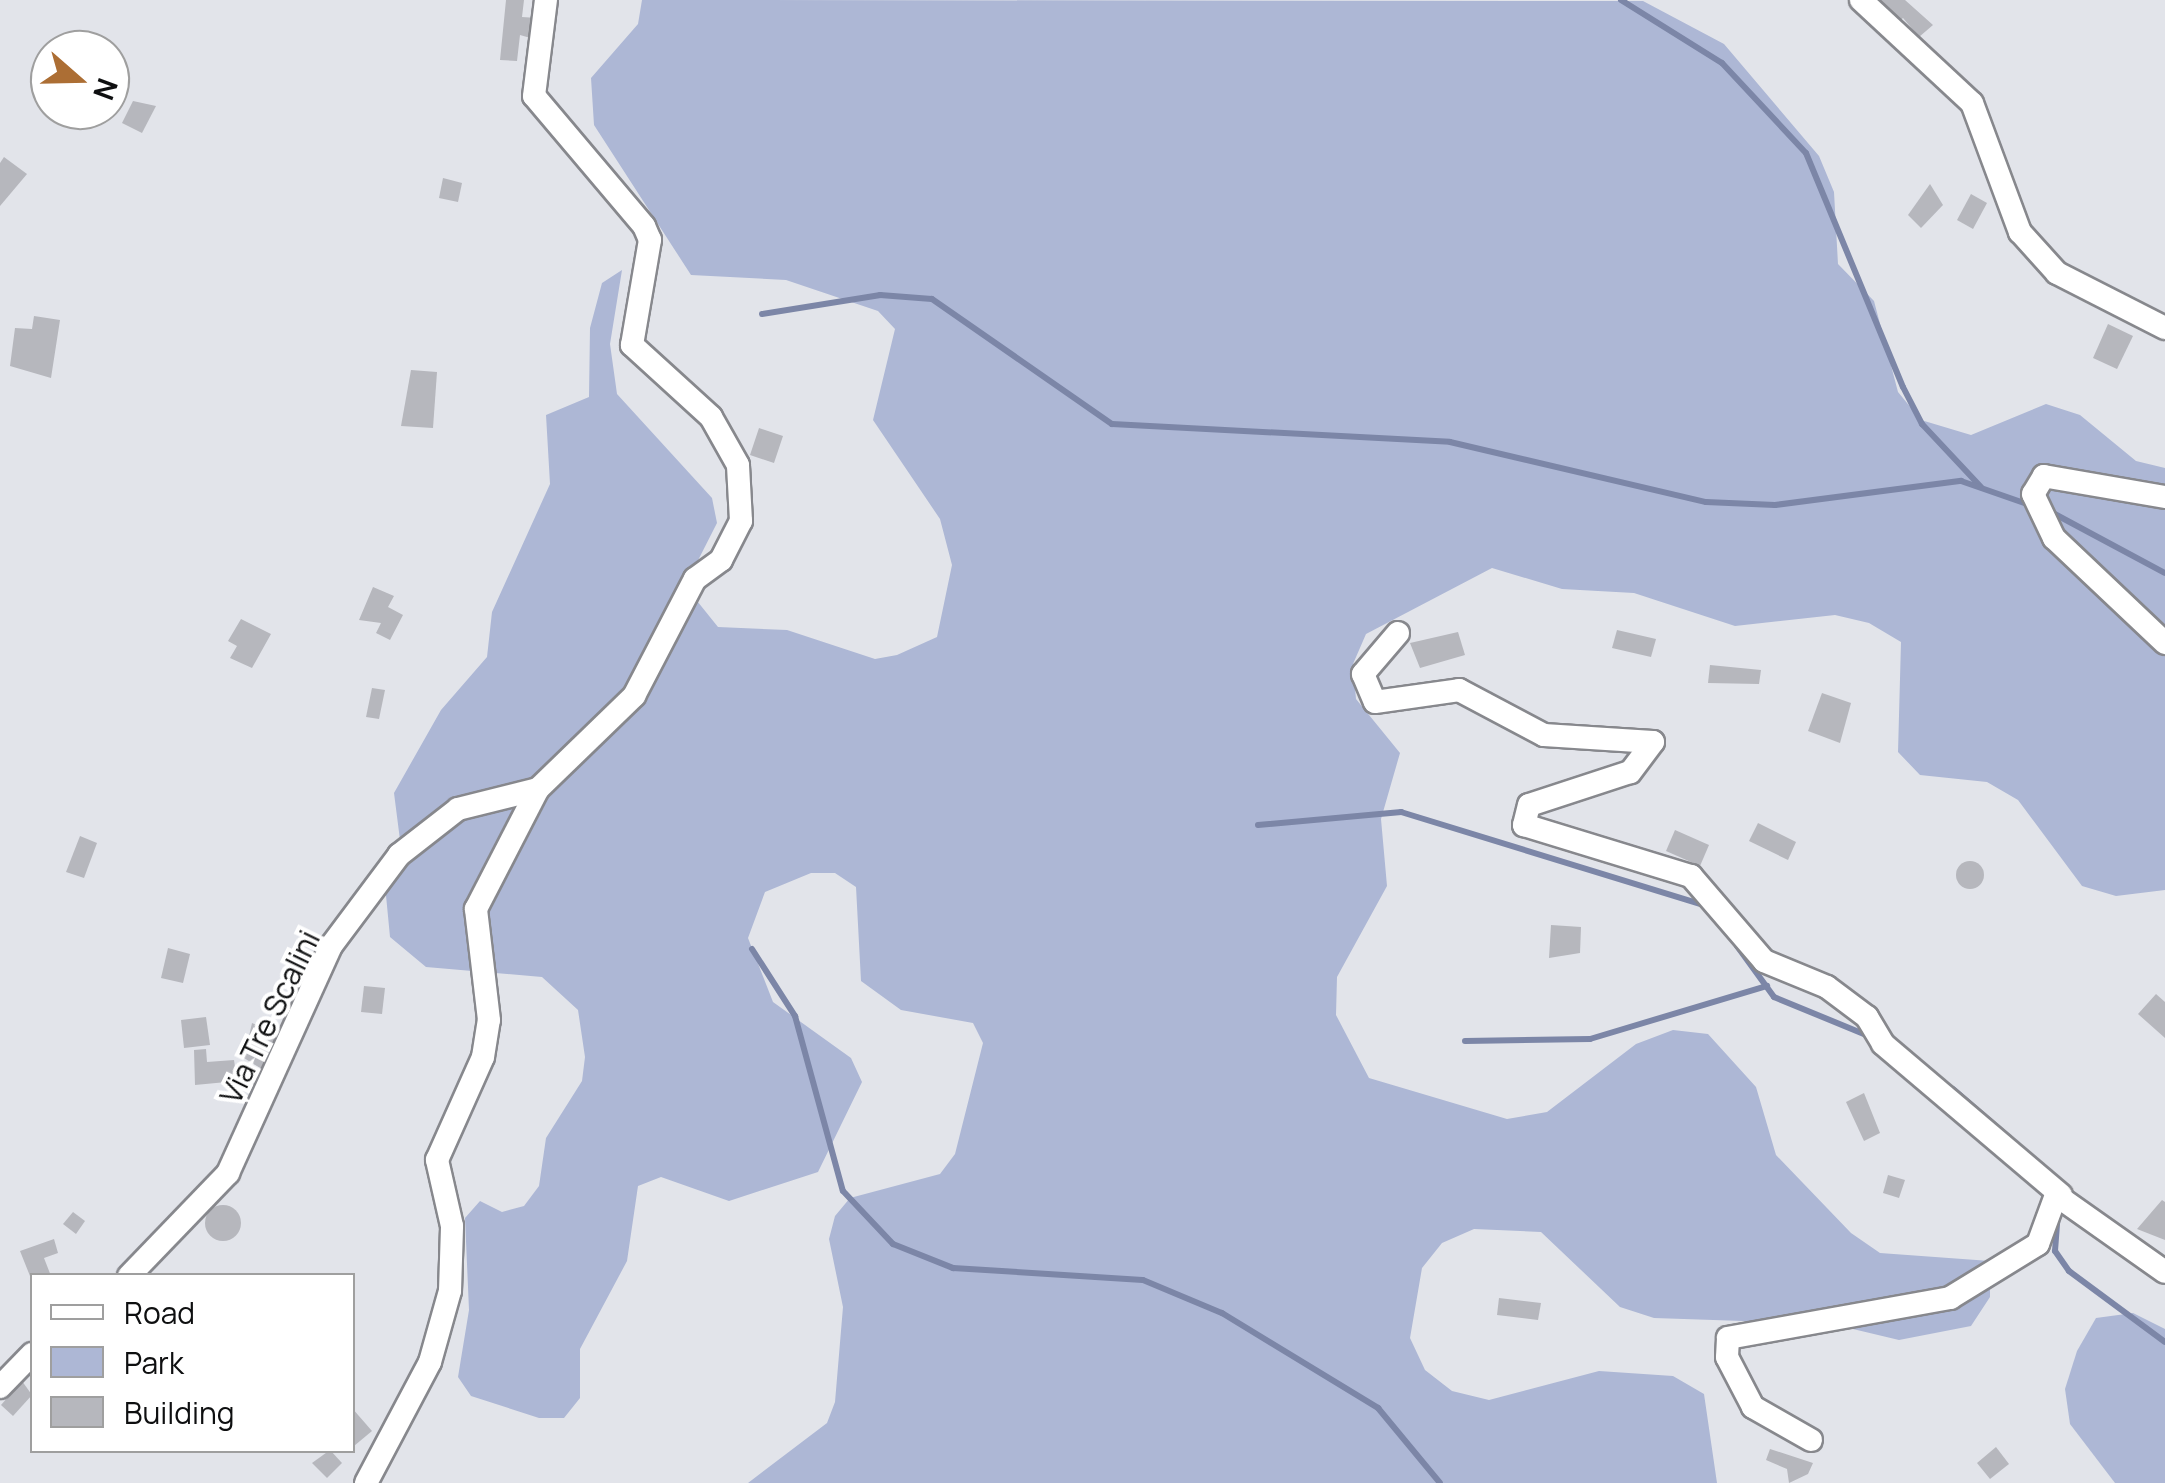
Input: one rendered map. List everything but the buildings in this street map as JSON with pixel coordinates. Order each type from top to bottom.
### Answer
[{"type":"street","points":[[366,1483],[430,1362],[450,1291],[452,1226],[437,1160],[484,1056],[489,1020],[476,909],[538,789],[634,696],[696,579],[735,539],[744,487],[712,417],[632,345],[650,240],[625,196],[534,96],[546,0]]},
{"type":"street","points":[[1861,0],[1972,103],[2020,232],[2057,273],[2165,328]]},
{"type":"street","points":[[2165,497],[2044,476],[2033,494],[2054,538],[2165,643]]},
{"type":"street","points":[[1398,634],[1363,674],[1375,702],[1458,690],[1544,735],[1653,742],[1630,772],[1534,802],[1524,826],[1691,876],[1764,962],[1828,987],[1867,1017],[1882,1044],[2060,1195],[2165,1272]]},
{"type":"street","name":"Via Tre Scalini","points":[[132,1273],[228,1173],[331,946],[399,855],[458,809],[538,789]]},
{"type":"street","points":[[1811,1440],[1753,1407],[1727,1357],[1728,1338],[1950,1298],[2038,1244],[2060,1195]]},
{"type":"street","points":[[0,1387],[30,1356]]},
{"type":"green space","points":[[642,0],[1643,1],[1724,44],[1819,156],[1834,192],[1838,264],[1874,301],[1898,392],[1921,420],[1971,435],[2046,404],[2080,415],[2136,461],[2165,468],[2165,890],[2116,896],[2082,886],[2018,800],[1987,782],[1920,775],[1898,752],[1901,642],[1869,623],[1835,615],[1735,626],[1634,593],[1562,589],[1492,568],[1366,634],[1353,664],[1356,699],[1400,753],[1381,819],[1387,886],[1337,977],[1336,1015],[1369,1078],[1507,1119],[1547,1112],[1636,1044],[1673,1030],[1708,1034],[1756,1087],[1776,1155],[1851,1233],[1880,1253],[1990,1261],[1990,1297],[1971,1326],[1899,1340],[1832,1324],[1654,1318],[1620,1307],[1541,1232],[1474,1229],[1442,1243],[1422,1268],[1410,1338],[1425,1370],[1452,1391],[1489,1400],[1599,1371],[1673,1376],[1704,1394],[1717,1483],[748,1483],[827,1423],[835,1402],[843,1307],[829,1239],[835,1216],[850,1198],[940,1174],[955,1154],[983,1043],[973,1023],[901,1010],[861,981],[856,887],[835,873],[811,873],[765,892],[748,938],[773,1002],[851,1058],[862,1082],[818,1172],[729,1201],[661,1177],[638,1186],[627,1261],[580,1349],[580,1398],[564,1418],[539,1418],[471,1396],[458,1377],[469,1310],[465,1218],[480,1201],[502,1212],[524,1206],[539,1186],[546,1138],[582,1081],[585,1057],[578,1010],[542,977],[426,967],[390,937],[385,885],[400,840],[394,793],[441,710],[487,657],[492,612],[550,484],[546,415],[589,397],[590,328],[602,283],[622,270],[610,344],[617,394],[712,498],[717,523],[685,586],[718,627],[787,630],[875,659],[897,655],[937,637],[952,565],[940,519],[873,420],[895,329],[878,311],[786,280],[691,275],[594,125],[591,78],[638,24]]},
{"type":"green space","points":[[2133,1313],[2165,1329],[2165,1483],[2115,1483],[2070,1424],[2065,1389],[2077,1351],[2096,1318]]},
{"type":"waterway","points":[[1621,0],[1722,63],[1806,153],[1922,424],[1981,487]]},
{"type":"waterway","points":[[762,314],[880,295],[932,299],[1112,424],[1450,442],[1706,502],[1775,505],[1961,481],[2030,505]]},
{"type":"waterway","points":[[2051,512],[2165,573]]},
{"type":"waterway","points":[[1258,825],[1401,812],[1704,905]]},
{"type":"waterway","points":[[1737,946],[1774,997],[1871,1037]]},
{"type":"waterway","points":[[752,949],[795,1016],[843,1191],[893,1244],[953,1268],[1143,1280],[1222,1313],[1378,1408],[1440,1483]]},
{"type":"waterway","points":[[1465,1041],[1590,1039],[1767,986]]},
{"type":"waterway","points":[[1953,1089],[2011,1139]]},
{"type":"waterway","points":[[2058,1211],[2055,1251],[2069,1271],[2165,1342]]}]
